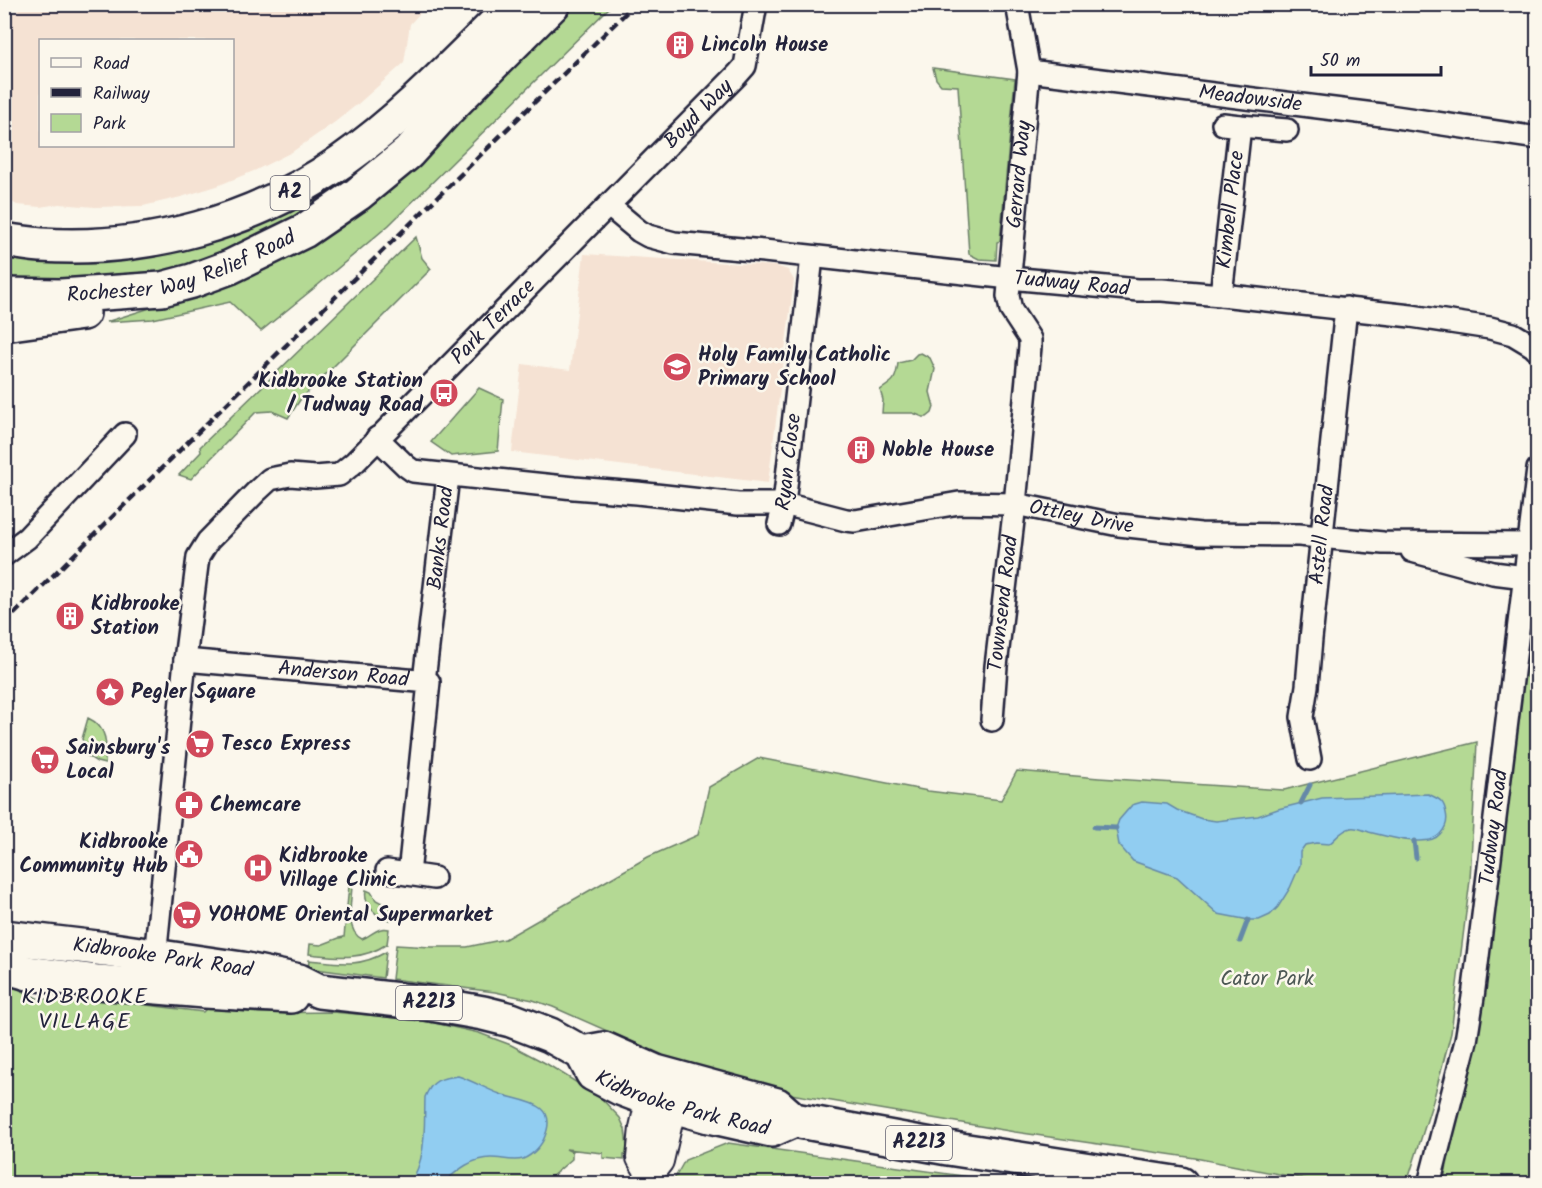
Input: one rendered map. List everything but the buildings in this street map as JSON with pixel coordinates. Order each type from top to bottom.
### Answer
[{"type":"highway","name":"Rochester Way Relief Road","points":[[4,240],[41,245],[104,245],[162,238],[216,224],[261,207],[314,180],[380,132],[515,4]]},
{"type":"highway","name":"Rochester Way Relief Road","points":[[4,295],[61,296],[162,289],[230,267],[304,231],[358,194],[408,153],[447,110],[553,4]]},
{"type":"highway","points":[[4,324],[115,308],[162,289]]},
{"type":"highway","name":"Kidbrooke Park Road","points":[[4,938],[106,949],[205,991],[298,996],[319,991],[426,1003],[511,1020],[537,1029],[582,1053],[604,1049],[664,1089],[732,1122],[771,1130],[794,1120],[948,1148],[1181,1184]]},
{"type":"highway","name":"Kidbrooke Park Road","points":[[4,966],[28,973],[98,981],[154,971]]},
{"type":"street","name":"Boyd Way","points":[[609,206],[745,66],[756,4]]},
{"type":"street","points":[[1017,4],[1029,71]]},
{"type":"street","name":"Meadowside","points":[[1029,71],[1538,138]]},
{"type":"street","name":"Gerrard Way","points":[[1010,278],[1029,71]]},
{"type":"street","name":"Kimbell Place","points":[[1221,295],[1232,125],[1287,130]]},
{"type":"street","name":"Tudway Road","points":[[609,206],[648,237],[674,243],[1010,278],[1221,295],[1346,308],[1490,328],[1513,334],[1536,346]]},
{"type":"street","name":"Park Terrace","points":[[185,660],[198,557],[208,541],[270,479],[290,475],[315,477],[339,475],[355,462],[609,206]]},
{"type":"street","name":"Ryan Close","points":[[782,514],[812,257]]},
{"type":"street","name":"Townsend Road","points":[[992,720],[1030,347],[1030,339],[1011,310],[1008,296],[1010,278]]},
{"type":"street","name":"Astell Road","points":[[1310,759],[1302,717],[1346,308]]},
{"type":"street","points":[[4,555],[27,538],[125,434]]},
{"type":"street","name":"Banks Road","points":[[378,438],[413,471],[447,475],[409,874]]},
{"type":"street","name":"Tudway Road","points":[[1429,1184],[1463,1051],[1473,997],[1538,469]]},
{"type":"street","name":"Ottley Drive","points":[[447,475],[738,504],[782,514],[846,520],[959,503],[1015,504],[1119,525],[1200,534],[1322,536],[1383,543],[1528,544]]},
{"type":"street","name":"Ottley Drive","points":[[1383,543],[1493,573],[1525,577]]},
{"type":"street","points":[[154,971],[185,660]]},
{"type":"street","name":"Anderson Road","points":[[185,660],[427,682]]},
{"type":"street","points":[[387,872],[434,878]]},
{"type":"street","points":[[649,1179],[660,1161],[664,1089]]},
{"type":"shaded area","points":[[24,4],[410,4],[420,13],[410,24],[404,63],[335,122],[292,152],[256,170],[217,186],[143,206],[95,207],[59,204],[40,207],[17,205],[5,198],[4,22]]},
{"type":"shaded area","name":"Holy Family Catholic Primary School","points":[[584,254],[776,266],[788,270],[794,280],[768,483],[512,452],[522,364],[570,370]]},
{"type":"green space","points":[[570,5],[612,5],[389,225],[261,331],[230,302],[153,319],[106,322],[251,276],[363,211],[432,139]]},
{"type":"green space","points":[[933,68],[1015,79],[1000,241],[997,242],[996,260],[979,259],[969,254],[958,86],[941,85],[936,79]]},
{"type":"green space","points":[[394,134],[399,140],[331,195],[291,220],[224,252],[180,267],[121,279],[5,281],[5,251],[122,254]]},
{"type":"green space","points":[[416,237],[422,258],[431,269],[300,400],[288,418],[272,411],[256,412],[191,479],[179,475],[201,452],[200,447]]},
{"type":"green space","points":[[921,353],[930,358],[935,369],[930,392],[934,407],[932,413],[923,417],[913,413],[882,413],[883,400],[880,390],[894,380],[898,363],[911,360]]},
{"type":"green space","points":[[479,388],[503,399],[498,451],[451,456],[431,442]]},
{"type":"green space","points":[[1537,553],[1537,1183],[1443,1184],[1480,1012]]},
{"type":"green space","points":[[88,718],[99,726],[105,737],[105,764],[86,755],[82,739]]},
{"type":"green space","name":"Cator Park","points":[[1477,742],[1470,880],[1451,1033],[1433,1101],[1407,1183],[1325,1183],[1195,1158],[1015,1132],[761,1089],[657,1058],[655,1052],[533,1000],[495,992],[392,979],[396,945],[467,947],[505,939],[648,857],[698,835],[709,787],[759,758],[928,791],[1001,800],[1017,771],[1284,790]]},
{"type":"green space","points":[[349,886],[352,887],[350,908],[353,930],[362,939],[378,930],[389,929],[387,944],[368,953],[349,957],[309,954],[310,944],[321,945],[344,937]]},
{"type":"green space","points":[[366,890],[371,892],[376,900],[391,908],[390,920],[372,910],[367,901]]},
{"type":"green space","points":[[386,952],[383,978],[308,968],[309,960],[357,962]]},
{"type":"green space","points":[[4,982],[37,998],[76,1003],[98,999],[203,1012],[207,1008],[259,1013],[332,1012],[430,1022],[479,1033],[511,1045],[547,1064],[600,1097],[620,1118],[625,1129],[628,1155],[624,1155],[624,1160],[603,1158],[603,1153],[566,1149],[572,1152],[572,1159],[543,1184],[5,1183]]},
{"type":"green space","points":[[728,1143],[1016,1183],[672,1183],[685,1160]]},
{"type":"water","points":[[1428,794],[1438,799],[1445,809],[1446,824],[1440,834],[1426,841],[1417,841],[1353,828],[1344,830],[1329,844],[1305,845],[1300,852],[1300,865],[1290,888],[1278,907],[1270,915],[1259,920],[1218,914],[1177,877],[1133,861],[1119,845],[1116,828],[1119,820],[1132,805],[1142,802],[1167,804],[1202,819],[1216,821],[1258,816],[1322,798]]},
{"type":"water","points":[[458,1076],[543,1109],[548,1124],[544,1139],[534,1152],[523,1159],[477,1160],[443,1183],[410,1183],[422,1153],[425,1097],[437,1081]]},
{"type":"waterway","points":[[1301,803],[1310,785]]},
{"type":"waterway","points":[[1094,827],[1116,828]]},
{"type":"waterway","points":[[1414,841],[1416,858]]},
{"type":"waterway","points":[[1240,941],[1248,920]]},
{"type":"railway","points":[[4,624],[635,4]]},
{"type":"place","name":"Lincoln House","points":[[680,45]]},
{"type":"place","name":"Holy Family Catholic Primary School","points":[[677,367]]},
{"type":"place","name":"Kidbrooke Station / Tudway Road","points":[[444,393]]},
{"type":"place","name":"Noble House","points":[[861,450]]},
{"type":"place","name":"Kidbrooke Station","points":[[70,616]]},
{"type":"place","name":"Pegler Square","points":[[110,692]]},
{"type":"place","name":"Tesco Express","points":[[200,744]]},
{"type":"place","name":"Sainsbury's Local","points":[[45,760]]},
{"type":"place","name":"Chemcare","points":[[189,805]]},
{"type":"place","name":"Kidbrooke Community Hub","points":[[189,854]]},
{"type":"place","name":"Kidbrooke Village Clinic","points":[[258,868]]},
{"type":"place","name":"YOHOME Oriental Supermarket","points":[[187,915]]},
{"type":"district","name":"KIDBROOKE VILLAGE","points":[[85,1010]]}]
